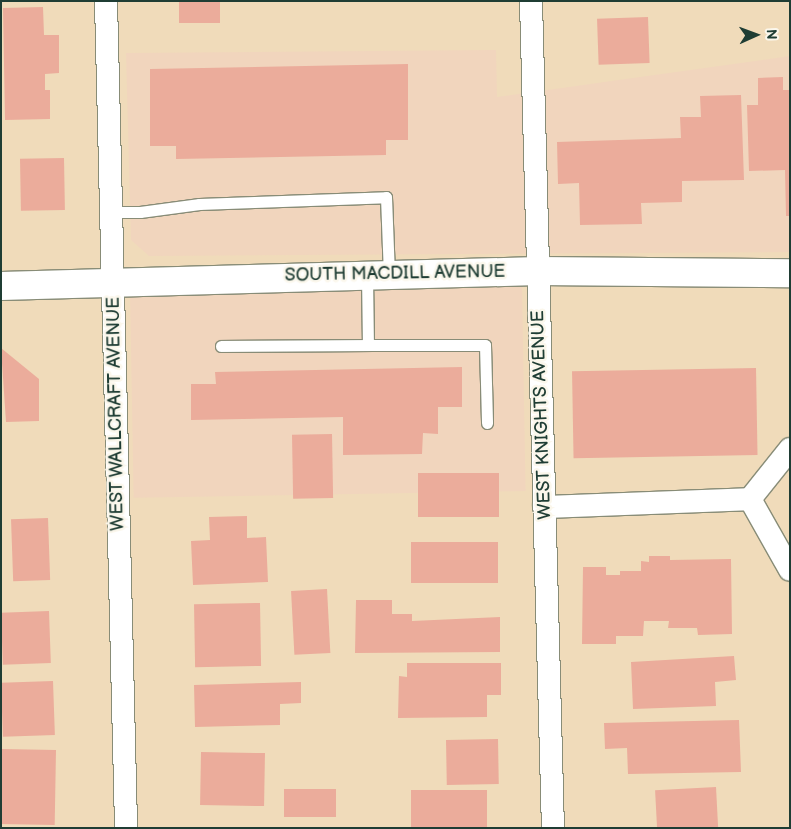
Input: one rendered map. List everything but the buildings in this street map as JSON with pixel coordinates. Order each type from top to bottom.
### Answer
[{"type":"street","name":"WEST WALLCRAFT AVENUE","points":[[106,1],[126,828]]},
{"type":"street","name":"WEST KNIGHTS AVENUE","points":[[531,1],[553,828]]},
{"type":"street","name":"SOUTH MACDILL AVENUE","points":[[1,286],[113,281],[538,271],[790,273]]},
{"type":"street","points":[[544,506],[750,499],[790,449]]},
{"type":"street","points":[[750,499],[790,570]]},
{"type":"lane","points":[[111,212],[140,212],[199,204],[386,197],[368,345]]},
{"type":"lane","points":[[221,346],[485,345],[487,423]]},
{"type":"shaded area","points":[[496,50],[497,97],[790,56],[790,252],[149,256],[131,240],[126,53]]},
{"type":"shaded area","points":[[522,286],[526,491],[134,498],[130,293]]}]
